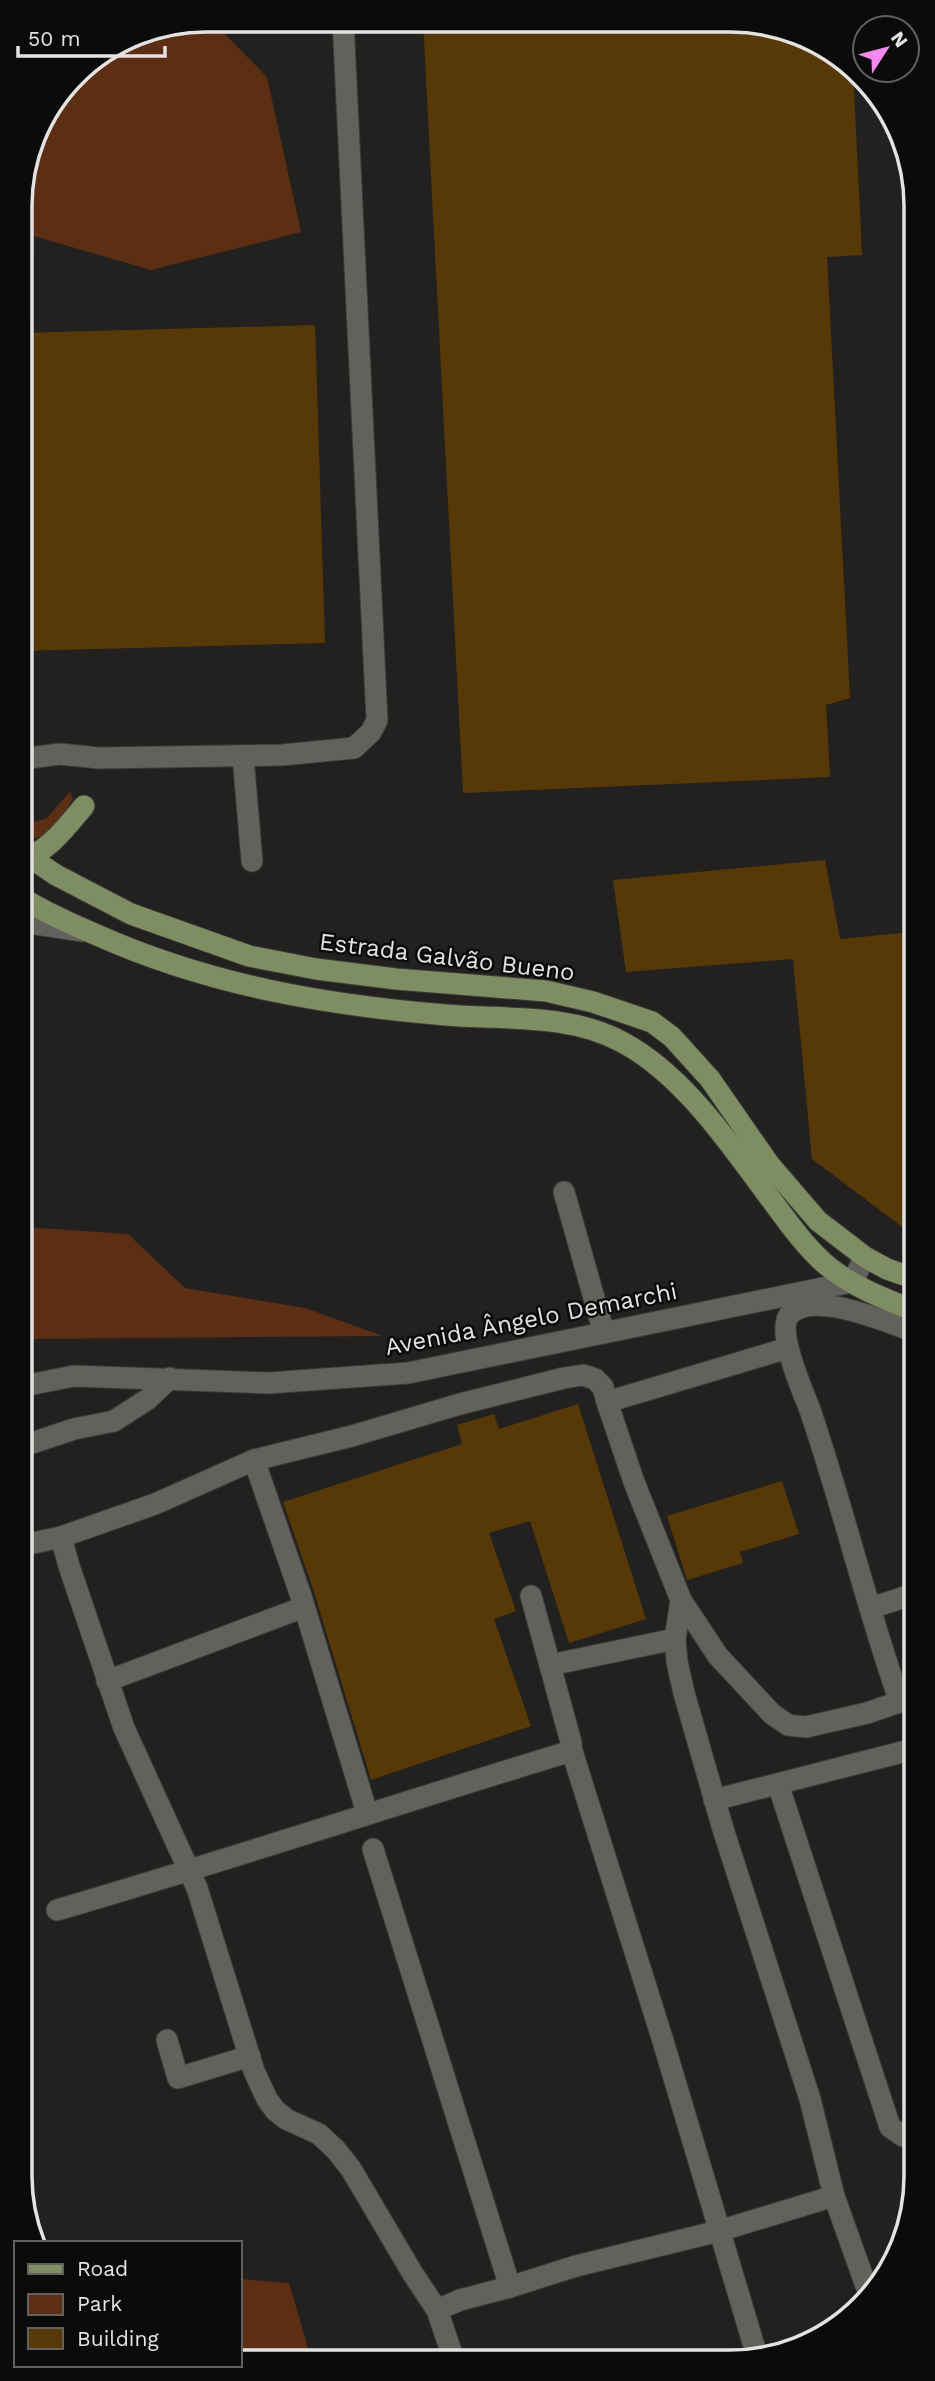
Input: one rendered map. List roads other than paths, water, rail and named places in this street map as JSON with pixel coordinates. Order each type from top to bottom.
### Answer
[{"type":"main road","points":[[32,852],[53,841],[84,806]]},
{"type":"main road","name":"Estrada Galvão Bueno","points":[[32,861],[55,876],[131,914],[249,956],[316,969],[396,979],[546,991],[593,1002],[652,1022],[672,1037],[710,1079],[769,1164],[818,1221],[864,1257],[903,1275]]},
{"type":"main road","points":[[32,904],[49,915],[124,947],[209,978],[313,1000],[446,1016],[539,1020],[585,1027],[622,1041],[655,1063],[685,1093],[720,1133],[796,1234],[825,1264],[878,1296],[903,1306]]},
{"type":"street","points":[[32,758],[60,754],[99,758],[243,757],[354,748],[371,732],[377,720],[344,32]]},
{"type":"street","points":[[243,757],[252,862]]},
{"type":"street","points":[[32,923],[90,932]]},
{"type":"street","points":[[564,1192],[604,1333]]},
{"type":"street","points":[[852,1282],[864,1257]]},
{"type":"street","name":"Avenida Ângelo Demarchi","points":[[32,1384],[74,1376],[268,1383],[408,1373],[852,1282]]},
{"type":"street","points":[[903,1328],[860,1312],[818,1305],[796,1310],[790,1315],[785,1327],[788,1348],[871,1608],[903,1690]]},
{"type":"street","points":[[607,1402],[788,1348]]},
{"type":"street","points":[[32,1543],[61,1537],[155,1504],[254,1460],[352,1436],[460,1404],[583,1375],[595,1379],[603,1387],[634,1482],[681,1600],[718,1656],[772,1714],[788,1725],[806,1727],[867,1713],[903,1700]]},
{"type":"street","points":[[32,1443],[74,1429],[114,1421],[148,1399],[170,1378]]},
{"type":"street","points":[[254,1460],[304,1607],[368,1813]]},
{"type":"street","points":[[61,1537],[124,1728],[190,1871],[250,2056],[267,2099],[286,2119],[319,2134],[351,2169],[437,2310],[451,2350]]},
{"type":"street","points":[[531,1596],[572,1748],[754,2348]]},
{"type":"street","points":[[871,1608],[903,1597]]},
{"type":"street","points":[[681,1600],[675,1639],[684,1693],[715,1800],[810,2099],[834,2196],[865,2283]]},
{"type":"street","points":[[107,1681],[304,1607]]},
{"type":"street","points":[[550,1665],[675,1639]]},
{"type":"street","points":[[57,1910],[190,1871],[568,1752],[572,1748]]},
{"type":"street","points":[[715,1800],[903,1752]]},
{"type":"street","points":[[778,1784],[890,2127],[903,2136]]},
{"type":"street","points":[[373,1849],[510,2287]]},
{"type":"street","points":[[167,2040],[178,2078],[250,2056]]},
{"type":"street","points":[[437,2310],[460,2300],[576,2266],[719,2231],[834,2196]]}]
